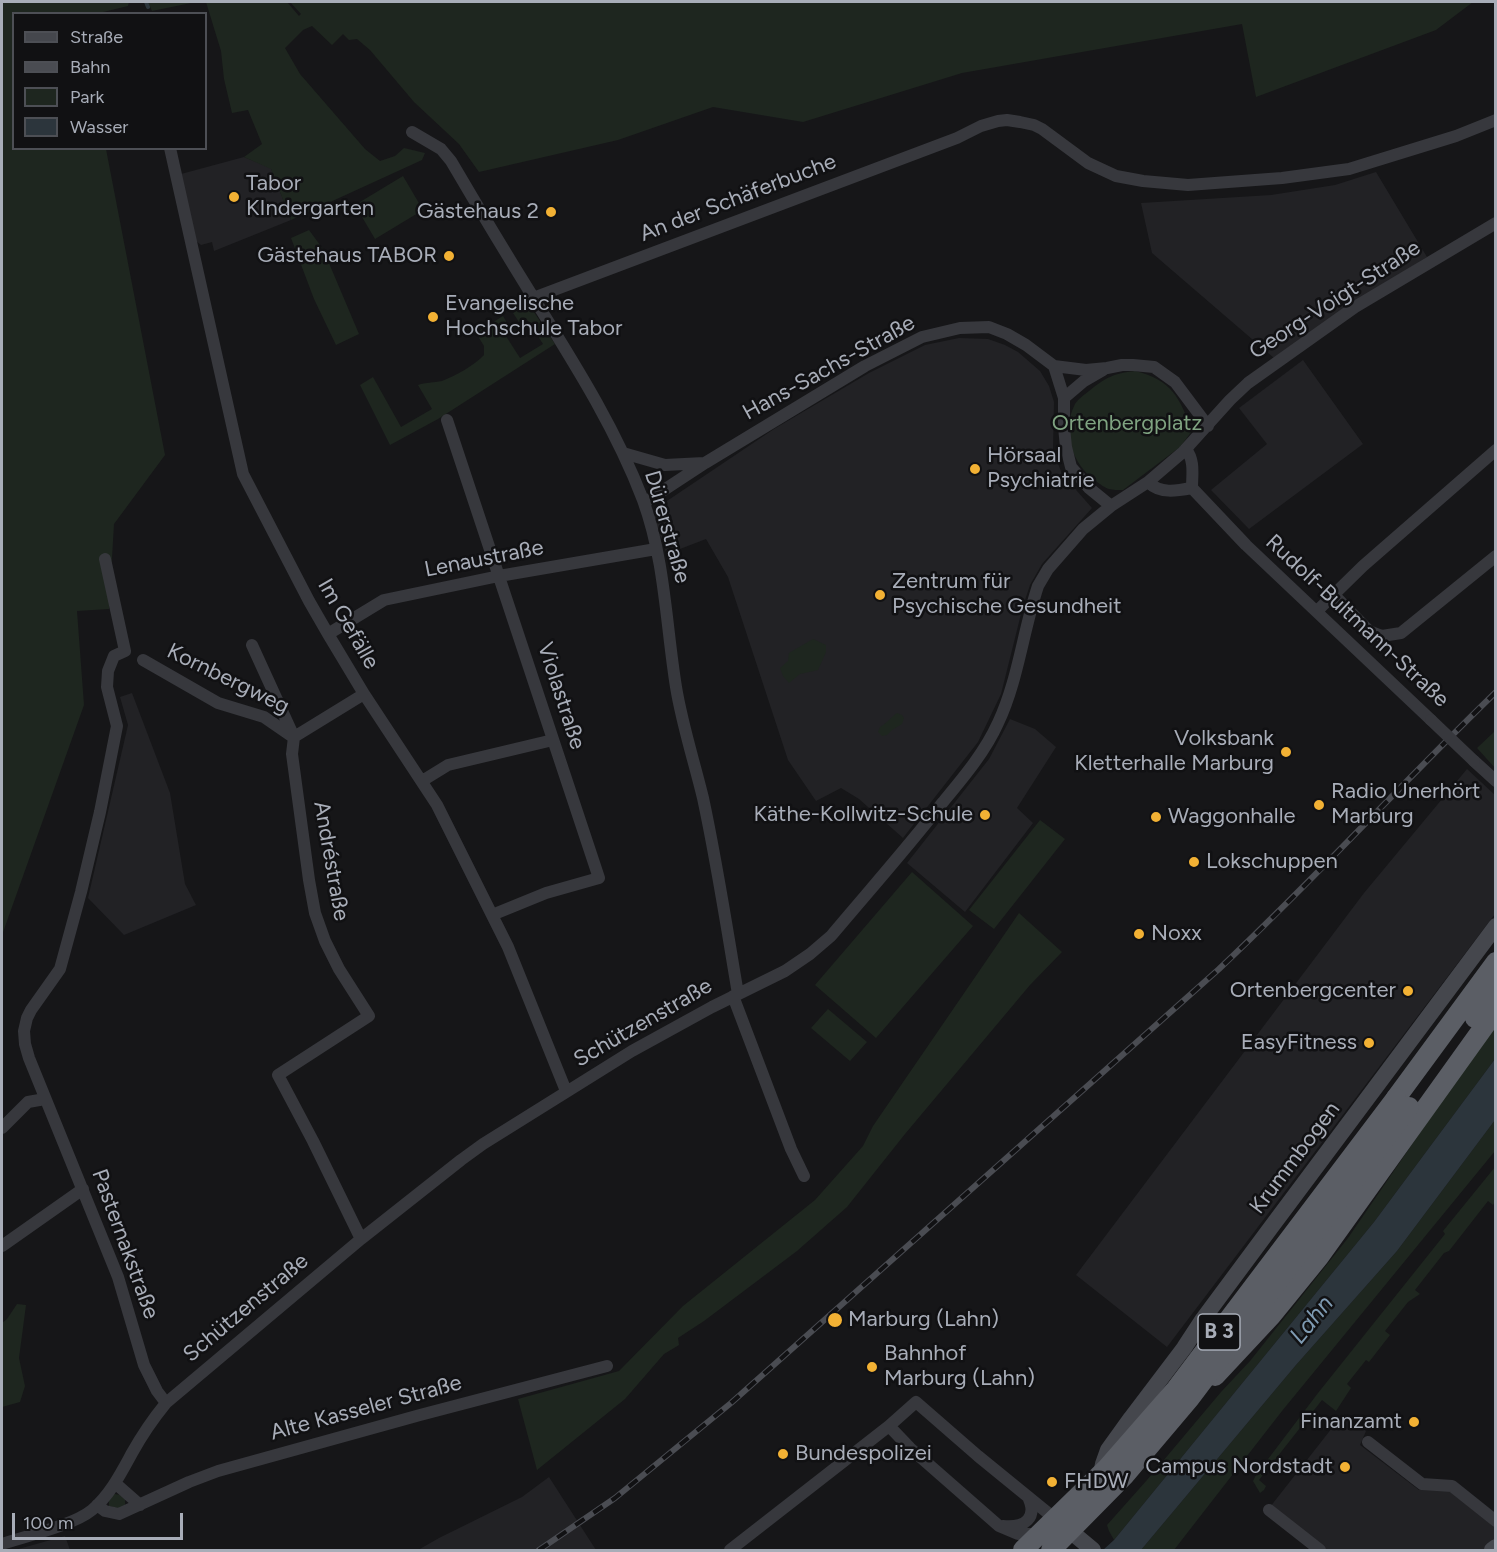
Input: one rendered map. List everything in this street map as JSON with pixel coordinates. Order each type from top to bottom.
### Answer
[{"type":"highway","name":"B 3","points":[[1115,1479],[1271,1316],[1344,1224],[1409,1107],[1496,962]]},
{"type":"highway","name":"B 3","points":[[1051,1551],[1124,1476],[1190,1398],[1496,991]]},
{"type":"highway","name":"B 3","points":[[1028,1542],[1106,1469],[1176,1389],[1409,1107],[1496,1010]]},
{"type":"main road","name":"Krummbogen","points":[[1078,1538],[1100,1482],[1108,1450],[1496,926]]},
{"type":"main road","name":"Krummbogen","points":[[1078,1538],[1109,1492],[1115,1479],[1122,1441],[1131,1418]]},
{"type":"main road","points":[[1016,1551],[1028,1542],[1058,1529],[1078,1538],[1062,1551]]},
{"type":"main road","points":[[1492,1551],[1496,1546]]},
{"type":"street","name":"An der Schäferbuche","points":[[533,298],[998,121],[1007,120],[1034,125],[1088,163],[1116,176],[1188,185],[1282,178],[1349,169],[1456,136],[1496,120]]},
{"type":"street","name":"Dürerstraße","points":[[412,132],[441,149],[451,161],[592,393],[623,453],[644,503],[664,585],[676,689],[705,811],[736,995],[791,1149],[804,1176]]},
{"type":"street","name":"Im Gefälle","points":[[170,150],[243,474],[328,634],[364,694],[437,805],[508,947],[566,1091]]},
{"type":"street","name":"Georg-Voigt-Straße","points":[[1208,426],[1248,383],[1355,307],[1496,224]]},
{"type":"street","name":"Hans-Sachs-Straße","points":[[644,503],[705,463],[865,366],[921,337],[960,328],[989,327],[1026,345],[1054,366]]},
{"type":"street","points":[[1122,365],[1154,367],[1175,382],[1208,426],[1186,449],[1148,482],[1111,506],[1089,488],[1071,467],[1066,447],[1064,398],[1054,366],[1086,370],[1122,365]]},
{"type":"street","points":[[1064,398],[1084,381],[1107,368]]},
{"type":"street","name":"Violastraße","points":[[447,420],[599,878],[546,892],[492,915]]},
{"type":"street","points":[[1148,482],[1158,490],[1191,488],[1193,462],[1186,449]]},
{"type":"street","points":[[1317,611],[1363,566],[1496,450]]},
{"type":"street","name":"Hans-Sachs-Straße","points":[[623,453],[665,465],[705,463]]},
{"type":"street","name":"Rudolf-Bultmann-Straße","points":[[1191,488],[1246,545],[1496,781]]},
{"type":"street","name":"Schützenstraße","points":[[97,1505],[115,1483],[147,1427],[166,1403],[361,1239],[461,1160],[632,1051],[797,964],[831,936],[973,765],[997,726],[1006,704],[1038,586],[1060,553],[1083,529],[1111,506]]},
{"type":"street","name":"Lenaustraße","points":[[328,634],[384,600],[499,576],[657,549]]},
{"type":"street","points":[[1334,595],[1369,631],[1382,636],[1401,633],[1496,556]]},
{"type":"street","name":"Pasternakstraße","points":[[105,559],[124,651],[114,656],[108,671],[107,687],[117,726],[94,835],[60,969],[31,1010],[24,1031],[29,1058],[118,1276],[144,1365],[166,1403]]},
{"type":"street","name":"Andréstraße","points":[[252,645],[294,737],[292,754],[315,913],[334,960],[369,1016],[278,1075],[361,1239]]},
{"type":"street","name":"Kornbergweg","points":[[143,660],[218,703],[264,717],[294,737]]},
{"type":"street","points":[[294,737],[364,694]]},
{"type":"street","points":[[422,781],[448,765],[553,740]]},
{"type":"street","points":[[2,1128],[28,1102],[45,1099]]},
{"type":"street","points":[[2,1246],[83,1189]]},
{"type":"street","name":"Alte Kasseler Straße","points":[[97,1505],[105,1511],[119,1514],[219,1471],[607,1366]]},
{"type":"street","points":[[730,1551],[889,1426],[916,1402],[1078,1538]]},
{"type":"street","points":[[889,1426],[910,1448],[999,1526],[1028,1542]]},
{"type":"street","points":[[1368,1442],[1422,1484],[1452,1486],[1496,1521]]},
{"type":"street","points":[[115,1483],[140,1505]]},
{"type":"street","points":[[999,1526],[1018,1526],[1029,1518],[1032,1508],[1027,1496]]},
{"type":"street","points":[[2,1544],[76,1519],[97,1505]]},
{"type":"street","points":[[1269,1510],[1320,1551]]},
{"type":"shaded area","name":"Tabor KIndergarten","points":[[244,157],[271,168],[291,220],[214,251],[212,242],[201,245],[196,241],[181,174]]},
{"type":"shaded area","points":[[1376,172],[1427,257],[1274,358],[1152,253],[1141,203],[1271,195],[1335,185]]},
{"type":"shaded area","name":"Zentrum für Psychische Gesundheit","points":[[959,338],[988,339],[1005,345],[1018,352],[1040,371],[1049,386],[1054,402],[1053,450],[1062,474],[1092,508],[1042,564],[1030,585],[1001,694],[978,742],[903,838],[859,799],[841,788],[816,801],[788,760],[728,577],[706,539],[667,554],[652,511],[774,429],[869,373],[925,345]]},
{"type":"shaded area","points":[[1303,360],[1363,444],[1249,529],[1211,490],[1267,444],[1239,408]]},
{"type":"shaded area","points":[[132,693],[170,793],[185,884],[196,905],[124,935],[88,898],[128,725],[120,697]]},
{"type":"shaded area","name":"Käthe-Kollwitz-Schule","points":[[1010,719],[1035,729],[1056,747],[1017,808],[1033,823],[965,912],[907,863],[989,759]]},
{"type":"shaded area","points":[[1467,769],[1495,795],[1495,914],[1167,1347],[1076,1275],[1364,893]]},
{"type":"shaded area","name":"Campus Nordstadt","points":[[1343,1414],[1366,1431],[1360,1445],[1419,1490],[1450,1490],[1495,1524],[1495,1550],[1323,1550],[1270,1507]]},
{"type":"shaded area","points":[[549,1477],[596,1550],[418,1550],[522,1497]]},
{"type":"shaded area","points":[[65,1536],[70,1550],[15,1550]]},
{"type":"green space","points":[[2,2],[129,2],[128,6],[103,12],[12,12],[12,150],[106,150],[165,455],[114,524],[109,609],[77,611],[84,705],[2,935]]},
{"type":"green space","points":[[148,2],[196,2],[152,11]]},
{"type":"green space","points":[[206,2],[287,2],[299,16],[301,14],[290,2],[1473,2],[1436,30],[1256,97],[1242,24],[962,73],[803,122],[713,107],[618,140],[479,172],[459,144],[414,102],[370,50],[357,39],[349,40],[343,34],[332,45],[312,26],[303,30],[285,48],[300,74],[365,149],[380,161],[395,156],[404,148],[425,153],[422,160],[291,220],[271,169],[244,157],[262,144],[248,110],[232,113],[224,79],[221,51]]},
{"type":"green space","points":[[403,176],[423,210],[375,239],[355,205]]},
{"type":"green space","points":[[309,230],[323,249],[359,334],[336,345],[314,299],[291,238]]},
{"type":"green space","points":[[528,303],[555,344],[438,419],[390,445],[360,385],[373,377],[401,427],[432,409],[418,385],[447,379],[480,359],[484,355],[484,346],[476,333],[503,316],[510,328],[504,333],[520,358],[543,344],[526,318],[519,322],[513,313]]},
{"type":"green space","name":"Ortenbergplatz","points":[[1135,371],[1158,380],[1173,392],[1192,431],[1180,447],[1123,490],[1111,489],[1088,475],[1075,457],[1069,436],[1071,414],[1078,400],[1100,383],[1115,375]]},
{"type":"green space","points":[[813,639],[826,645],[826,652],[818,670],[800,674],[789,683],[780,668],[788,661],[789,653]]},
{"type":"green space","points":[[897,713],[904,718],[902,724],[882,736],[878,732],[880,727]]},
{"type":"green space","points":[[1495,731],[1495,768],[1477,748]]},
{"type":"green space","points":[[1040,820],[1065,839],[994,929],[969,910]]},
{"type":"green space","points":[[912,872],[973,926],[876,1038],[815,985]]},
{"type":"green space","points":[[1019,913],[1062,952],[1030,985],[847,1207],[797,1251],[678,1338],[679,1345],[664,1354],[625,1399],[537,1470],[518,1399],[619,1371],[683,1306],[815,1200],[863,1146],[873,1126]]},
{"type":"green space","points":[[828,1009],[867,1042],[850,1061],[811,1028]]},
{"type":"green space","points":[[1495,1023],[1495,1059],[1374,1222],[1114,1540],[1107,1525],[1250,1361],[1348,1238]]},
{"type":"green space","points":[[1495,1120],[1495,1151],[1282,1411],[1174,1550],[1141,1550],[1296,1365],[1397,1251]]},
{"type":"green space","points":[[1495,1167],[1495,1202],[1493,1205],[1488,1201],[1415,1290],[1420,1294],[1408,1302],[1385,1331],[1390,1335],[1369,1362],[1366,1360],[1347,1384],[1351,1388],[1336,1411],[1322,1400],[1259,1480],[1266,1486],[1260,1493],[1253,1481],[1256,1475],[1318,1393],[1445,1234],[1443,1231]]},
{"type":"green space","points":[[17,1304],[26,1305],[19,1358],[25,1386],[20,1402],[2,1407],[2,1323]]},
{"type":"green space","points":[[115,1494],[125,1499],[122,1509],[109,1506],[111,1495]]},
{"type":"water","name":"Lahn","points":[[1495,1059],[1495,1120],[1397,1251],[1296,1365],[1141,1550],[1103,1550],[1114,1540],[1374,1222]]},
{"type":"waterway","points":[[146,2],[148,7]]},
{"type":"railway","points":[[539,1550],[615,1498],[731,1403],[1219,969],[1496,692]]},
{"type":"place","name":"Tabor KIndergarten","points":[[234,197]]},
{"type":"place","name":"Gästehaus 2","points":[[551,212]]},
{"type":"place","name":"Gästehaus TABOR","points":[[449,256]]},
{"type":"place","name":"Evangelische Hochschule Tabor","points":[[433,317]]},
{"type":"place","name":"Hörsaal Psychiatrie","points":[[975,469]]},
{"type":"place","name":"Zentrum für Psychische Gesundheit","points":[[880,595]]},
{"type":"place","name":"Volksbank Kletterhalle Marburg","points":[[1286,752]]},
{"type":"place","name":"Radio Unerhört Marburg","points":[[1319,805]]},
{"type":"place","name":"Käthe-Kollwitz-Schule","points":[[985,815]]},
{"type":"place","name":"Waggonhalle","points":[[1156,817]]},
{"type":"place","name":"Lokschuppen","points":[[1194,862]]},
{"type":"place","name":"Noxx","points":[[1139,934]]},
{"type":"place","name":"Ortenbergcenter","points":[[1408,991]]},
{"type":"place","name":"EasyFitness","points":[[1369,1043]]},
{"type":"place","name":"Marburg (Lahn)","points":[[835,1320]]},
{"type":"place","name":"Bahnhof Marburg (Lahn)","points":[[872,1367]]},
{"type":"place","name":"Finanzamt","points":[[1414,1422]]},
{"type":"place","name":"Bundespolizei","points":[[783,1454]]},
{"type":"place","name":"Campus Nordstadt","points":[[1345,1467]]},
{"type":"place","name":"FHDW","points":[[1052,1482]]}]
